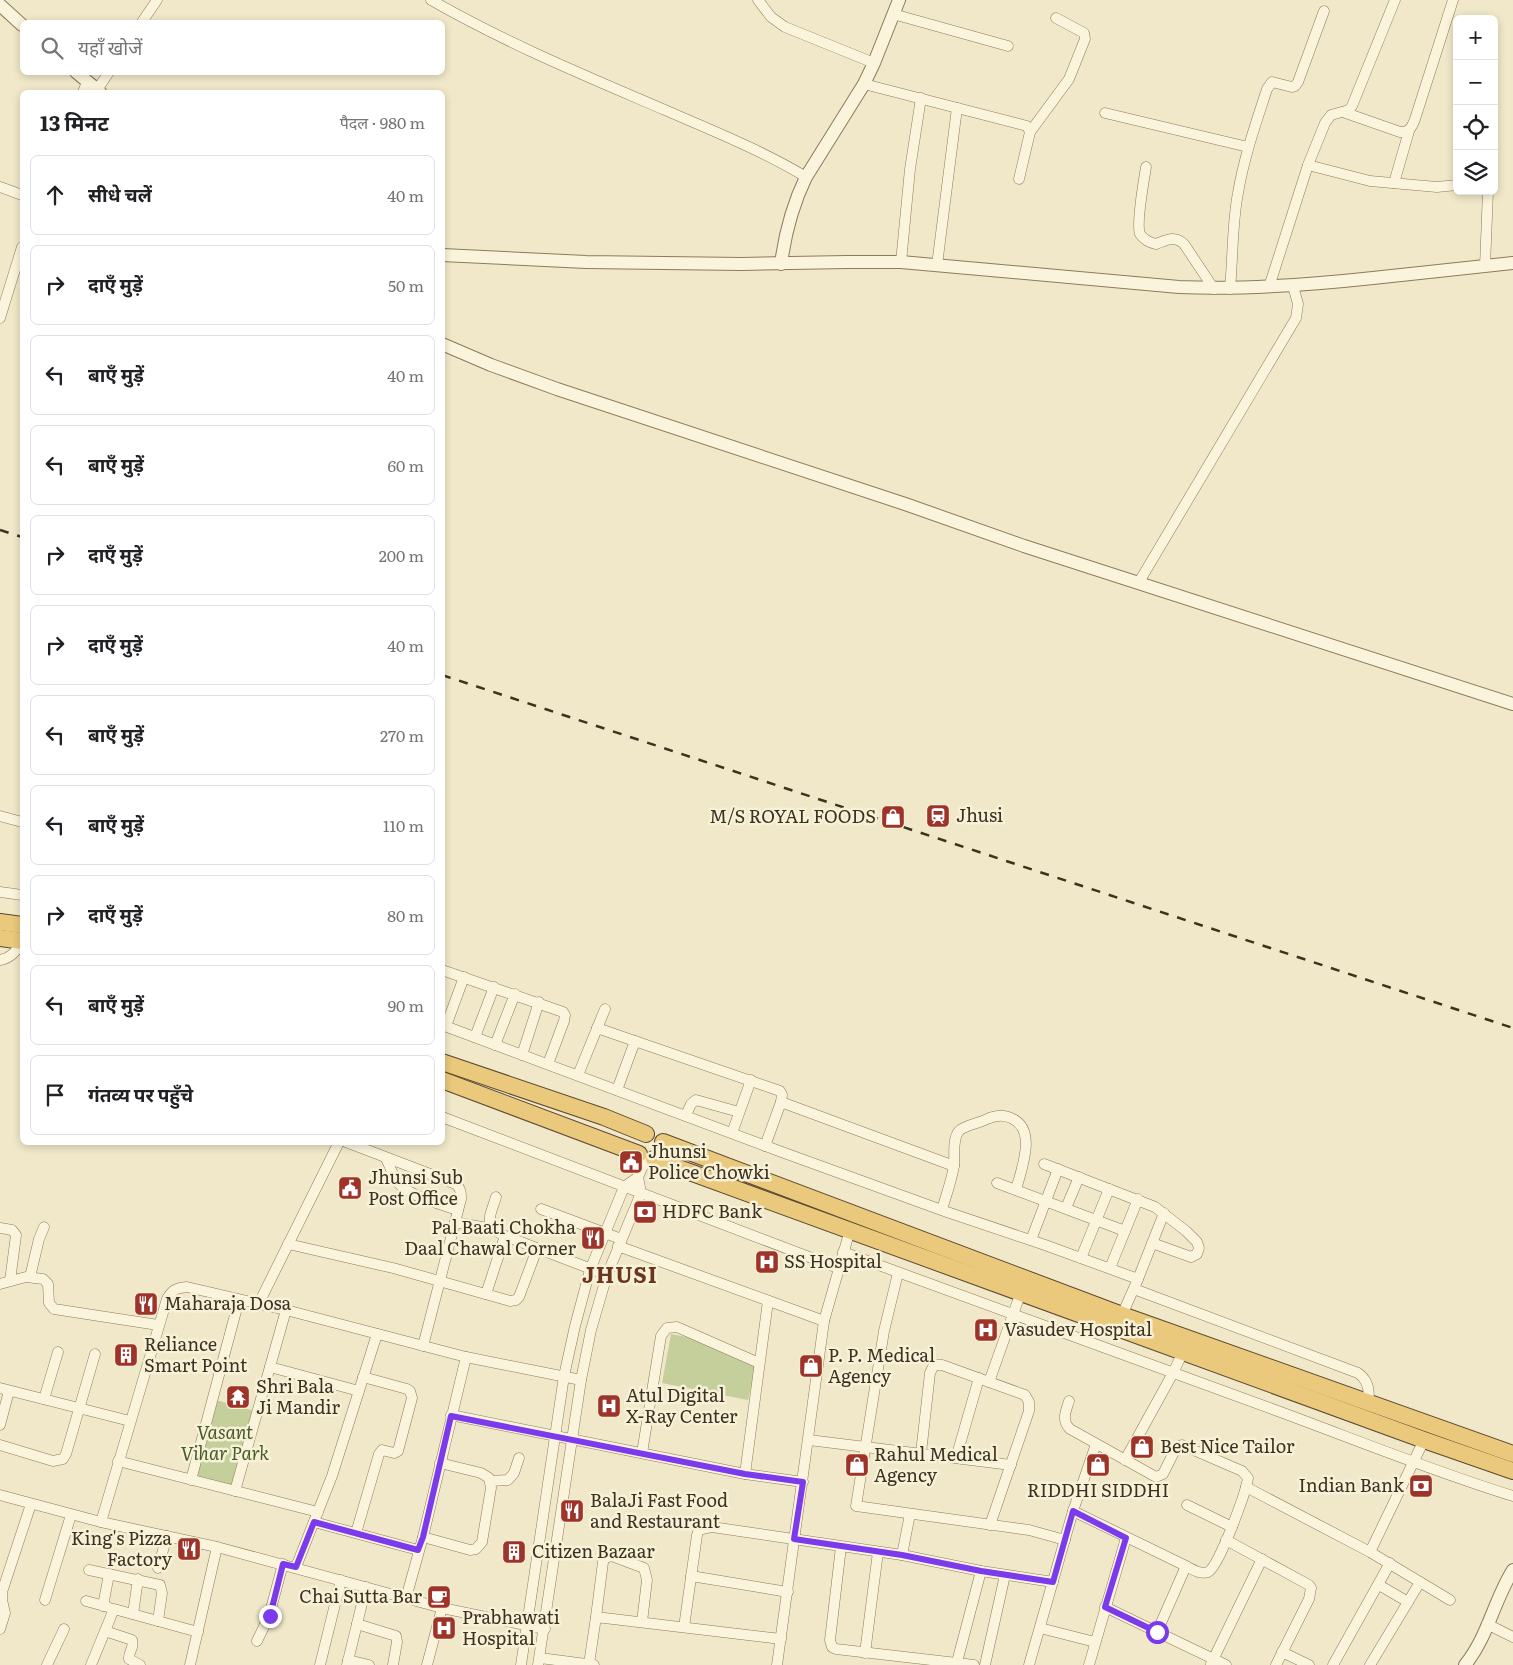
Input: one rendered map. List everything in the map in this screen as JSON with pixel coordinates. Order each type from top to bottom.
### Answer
[{"type":"highway","points":[[0,922],[20,925]]},
{"type":"highway","points":[[0,938],[20,942]]},
{"type":"highway","points":[[445,1063],[604,1117],[646,1134],[658,1135],[663,1142],[1124,1311],[1368,1393],[1513,1454]]},
{"type":"highway","points":[[445,1081],[646,1157],[1513,1471]]},
{"type":"highway","points":[[646,1134],[638,1142],[638,1150],[646,1157],[658,1157],[663,1150],[663,1142]]},
{"type":"street","points":[[143,20],[157,0]]},
{"type":"street","points":[[431,0],[546,59],[747,146],[806,177]]},
{"type":"street","points":[[758,0],[771,17],[785,27],[874,63]]},
{"type":"street","points":[[781,264],[788,222],[806,177],[864,84],[899,0]]},
{"type":"street","points":[[1269,287],[1308,166],[1328,118],[1331,115],[1349,110],[1356,98],[1395,0]]},
{"type":"street","points":[[1394,184],[1409,131],[1415,119],[1453,0]]},
{"type":"street","points":[[0,5],[20,23]]},
{"type":"street","points":[[1230,289],[1236,205],[1248,147],[1269,85],[1275,82],[1292,87],[1298,82],[1324,11]]},
{"type":"street","points":[[894,14],[1008,46]]},
{"type":"street","points":[[1019,179],[1030,132],[1069,79],[1085,40],[1084,33],[1056,18]]},
{"type":"street","points":[[79,75],[92,89],[105,75]]},
{"type":"street","points":[[864,84],[1024,124],[1030,132]]},
{"type":"street","points":[[901,262],[909,183],[921,98]]},
{"type":"street","points":[[937,264],[957,108]]},
{"type":"street","points":[[1343,112],[1400,132],[1405,133],[1409,131]]},
{"type":"street","points":[[1105,113],[1248,147]]},
{"type":"street","points":[[1308,166],[1370,181],[1437,187],[1453,185]]},
{"type":"street","points":[[1146,167],[1139,223],[1140,234],[1156,244],[1171,238],[1181,241],[1214,289]]},
{"type":"street","points":[[0,186],[20,195]]},
{"type":"street","points":[[1486,266],[1488,195]]},
{"type":"street","points":[[0,318],[20,253]]},
{"type":"street","points":[[445,255],[586,262],[781,264],[901,262],[1214,289],[1293,286],[1513,263]]},
{"type":"street","points":[[1139,582],[1296,318],[1298,304],[1293,286]]},
{"type":"street","points":[[445,345],[491,365],[557,389],[908,505],[1024,546],[1513,704]]},
{"type":"street","points":[[0,816],[20,821]]},
{"type":"street","points":[[0,892],[20,895]]},
{"type":"street","points":[[0,960],[12,955],[20,945]]},
{"type":"street","points":[[445,971],[561,1010],[565,1015],[548,1064]]},
{"type":"street","points":[[445,1024],[464,977]]},
{"type":"street","points":[[475,1037],[494,987]]},
{"type":"street","points":[[496,1045],[515,994]]},
{"type":"street","points":[[522,1055],[539,1002]]},
{"type":"street","points":[[578,1075],[605,1009]]},
{"type":"street","points":[[445,1026],[765,1146],[1110,1268],[1135,1287],[1358,1373],[1364,1377],[1368,1393]]},
{"type":"street","points":[[597,1028],[780,1091],[782,1095],[781,1102],[765,1146]]},
{"type":"street","points":[[617,1090],[635,1041]]},
{"type":"street","points":[[732,1133],[751,1080]]},
{"type":"street","points":[[686,1115],[691,1104],[696,1100],[740,1112]]},
{"type":"street","points":[[781,1102],[954,1166]]},
{"type":"street","points":[[942,1210],[954,1166],[955,1145],[959,1131],[1000,1115],[1008,1116],[1015,1120],[1021,1125],[1026,1136],[1024,1157],[1016,1190]]},
{"type":"street","points":[[445,1118],[838,1268]]},
{"type":"street","points":[[258,1305],[338,1145]]},
{"type":"street","points":[[354,1145],[456,1184],[461,1192],[423,1346]]},
{"type":"street","points":[[642,1622],[647,1580],[644,1568],[612,1556],[605,1558],[591,1665],[539,1661],[580,1380],[606,1275],[641,1193],[638,1177],[646,1157]]},
{"type":"street","points":[[386,1158],[395,1180],[404,1188],[412,1193],[458,1210]]},
{"type":"street","points":[[1044,1164],[1138,1199],[1164,1213],[1197,1242],[1199,1248],[1197,1254],[1191,1258],[1152,1242]]},
{"type":"street","points":[[1031,1240],[1058,1169]]},
{"type":"street","points":[[521,1665],[554,1436],[575,1326],[590,1270],[624,1187],[638,1177]]},
{"type":"street","points":[[1066,1208],[1079,1177]]},
{"type":"street","points":[[997,1183],[1125,1230]]},
{"type":"street","points":[[1081,1258],[1109,1188]]},
{"type":"street","points":[[492,1229],[489,1220],[496,1198]]},
{"type":"street","points":[[1110,1268],[1138,1199]]},
{"type":"street","points":[[541,1209],[605,1234],[619,1243],[768,1302],[824,1321]]},
{"type":"street","points":[[1124,1311],[1164,1213]]},
{"type":"street","points":[[455,1222],[492,1229],[536,1249],[606,1275]]},
{"type":"street","points":[[30,1277],[39,1239],[44,1227]]},
{"type":"street","points":[[0,1228],[12,1230],[16,1235],[10,1281]]},
{"type":"street","points":[[777,1665],[824,1321],[850,1230]]},
{"type":"street","points":[[486,1294],[505,1236]]},
{"type":"street","points":[[288,1244],[393,1268],[510,1301],[516,1300],[521,1293],[536,1249]]},
{"type":"street","points":[[843,1252],[1413,1462],[1513,1496]]},
{"type":"street","points":[[898,1273],[884,1331],[856,1506],[1029,1530],[1065,1540]]},
{"type":"street","points":[[0,1284],[30,1277],[43,1278],[48,1286],[49,1303],[54,1309],[158,1325]]},
{"type":"street","points":[[101,1522],[158,1325],[171,1291],[179,1288],[187,1288],[286,1310],[466,1357],[580,1380]]},
{"type":"street","points":[[956,1458],[984,1380],[1014,1316],[1021,1292]]},
{"type":"street","points":[[191,1480],[239,1300]]},
{"type":"street","points":[[745,1474],[768,1302]]},
{"type":"street","points":[[235,1491],[286,1310]]},
{"type":"street","points":[[642,1453],[663,1330],[677,1327],[759,1363]]},
{"type":"street","points":[[296,1567],[332,1476],[377,1334]]},
{"type":"street","points":[[44,1399],[58,1352]]},
{"type":"street","points":[[1125,1460],[1183,1352]]},
{"type":"street","points":[[0,1445],[53,1461],[62,1459],[66,1454],[96,1354]]},
{"type":"street","points":[[406,1598],[423,1537],[466,1357]]},
{"type":"street","points":[[921,1453],[930,1373],[934,1365],[942,1365],[1022,1393],[1028,1398],[1029,1411],[990,1525]]},
{"type":"street","points":[[270,1368],[359,1391]]},
{"type":"street","points":[[356,1533],[379,1454],[382,1450],[394,1453],[398,1451],[412,1398],[410,1391],[363,1377]]},
{"type":"street","points":[[0,1425],[5,1390],[130,1422]]},
{"type":"street","points":[[1069,1401],[1065,1416],[1066,1425],[1156,1477],[1165,1472],[1179,1445],[1186,1446],[1242,1471],[1248,1478],[1226,1540],[1210,1570],[1200,1573],[1073,1511]]},
{"type":"street","points":[[451,1416],[745,1474],[803,1482]]},
{"type":"street","points":[[809,1440],[1011,1464]]},
{"type":"street","points":[[1370,1552],[1424,1440]]},
{"type":"street","points":[[1029,1665],[1073,1511],[1096,1444]]},
{"type":"street","points":[[490,1482],[503,1481],[512,1477],[519,1458]]},
{"type":"street","points":[[118,1462],[235,1491],[316,1517],[356,1533],[418,1550]]},
{"type":"street","points":[[423,1537],[470,1550],[480,1546],[491,1488],[489,1478],[481,1473],[440,1463]]},
{"type":"street","points":[[1246,1487],[1370,1552],[1450,1600]]},
{"type":"street","points":[[0,1496],[101,1522],[296,1567],[442,1608],[544,1629]]},
{"type":"street","points":[[0,1629],[5,1613],[1,1600],[2,1592],[31,1504]]},
{"type":"street","points":[[1187,1505],[1232,1527]]},
{"type":"street","points":[[902,1555],[910,1514]]},
{"type":"street","points":[[45,1600],[72,1515]]},
{"type":"street","points":[[684,1627],[696,1535],[700,1530],[712,1527],[902,1555],[981,1571],[1053,1582]]},
{"type":"street","points":[[158,1568],[167,1536]]},
{"type":"street","points":[[1089,1665],[1126,1538]]},
{"type":"street","points":[[1226,1540],[1309,1585],[1311,1588],[1309,1599],[1276,1665]]},
{"type":"street","points":[[190,1665],[216,1547]]},
{"type":"street","points":[[841,1547],[830,1644],[836,1649],[894,1660],[957,1662],[974,1665]]},
{"type":"street","points":[[865,1653],[878,1552]]},
{"type":"street","points":[[1212,1662],[1262,1559]]},
{"type":"street","points":[[257,1641],[270,1616],[283,1564]]},
{"type":"street","points":[[1333,1665],[1390,1564]]},
{"type":"street","points":[[1157,1632],[1186,1566]]},
{"type":"street","points":[[89,1570],[160,1585],[162,1588],[158,1621]]},
{"type":"street","points":[[1467,1664],[1476,1651],[1498,1597],[1513,1570]]},
{"type":"street","points":[[957,1662],[981,1571]]},
{"type":"street","points":[[102,1606],[109,1574]]},
{"type":"street","points":[[985,1665],[1005,1574]]},
{"type":"street","points":[[691,1576],[788,1592]]},
{"type":"street","points":[[133,1614],[138,1579]]},
{"type":"street","points":[[320,1665],[341,1580]]},
{"type":"street","points":[[1370,1665],[1420,1582]]},
{"type":"street","points":[[1379,1585],[1408,1602]]},
{"type":"street","points":[[366,1587],[348,1662],[369,1665]]},
{"type":"street","points":[[86,1601],[198,1632]]},
{"type":"street","points":[[1105,1607],[1157,1632],[1212,1662],[1226,1665]]},
{"type":"street","points":[[427,1665],[442,1608]]},
{"type":"street","points":[[91,1665],[114,1609]]},
{"type":"street","points":[[596,1616],[781,1639]]},
{"type":"street","points":[[357,1624],[396,1636],[397,1642],[393,1665]]},
{"type":"street","points":[[1487,1624],[1513,1637]]},
{"type":"street","points":[[1040,1628],[1095,1642]]},
{"type":"street","points":[[47,1665],[64,1629]]},
{"type":"street","points":[[105,1631],[132,1640],[133,1646],[129,1659],[140,1665]]},
{"type":"street","points":[[1282,1652],[1309,1665]]},
{"type":"green space","points":[[671,1334],[713,1342],[756,1364],[748,1400],[662,1383]]},
{"type":"green space","name":"Vasant Vihar Park","points":[[216,1400],[255,1411],[234,1487],[195,1476]]},
{"type":"railway","points":[[0,530],[20,536]]},
{"type":"railway","points":[[445,676],[1513,1028]]},
{"type":"place","name":"Jhusi","points":[[938,816]]},
{"type":"place","name":"M/S ROYAL FOODS","points":[[893,817]]},
{"type":"place","name":"Jhunsi Police Chowki","points":[[631,1162]]},
{"type":"place","name":"Jhunsi Sub Post Office","points":[[350,1188]]},
{"type":"place","name":"HDFC Bank","points":[[645,1212]]},
{"type":"place","name":"Pal Baati Chokha Daal Chawal Corner","points":[[593,1238]]},
{"type":"place","name":"SS Hospital","points":[[767,1262]]},
{"type":"place","name":"Maharaja Dosa","points":[[146,1304]]},
{"type":"place","name":"Vasudev Hospital","points":[[986,1330]]},
{"type":"place","name":"Reliance Smart Point","points":[[126,1355]]},
{"type":"place","name":"P. P. Medical Agency","points":[[811,1366]]},
{"type":"place","name":"Shri Bala Ji Mandir","points":[[238,1397]]},
{"type":"place","name":"Atul Digital X-Ray Center","points":[[609,1406]]},
{"type":"place","name":"Best Nice Tailor","points":[[1142,1447]]},
{"type":"place","name":"Rahul Medical Agency","points":[[857,1465]]},
{"type":"place","name":"RIDDHI SIDDHI","points":[[1098,1465]]},
{"type":"place","name":"Indian Bank","points":[[1421,1486]]},
{"type":"place","name":"BalaJi Fast Food and Restaurant","points":[[572,1511]]},
{"type":"place","name":"King's Pizza Factory","points":[[189,1549]]},
{"type":"place","name":"Citizen Bazaar","points":[[514,1552]]},
{"type":"place","name":"Chai Sutta Bar","points":[[439,1597]]},
{"type":"place","name":"Prabhawati Hospital","points":[[444,1628]]},
{"type":"district","name":"JHUSI","points":[[620,1275]]},
{"type":"route","points":[[270,1616],[283,1564],[296,1567],[314,1522],[418,1550],[423,1537],[451,1416],[745,1474],[803,1482],[794,1539],[902,1555],[981,1571],[1053,1582],[1073,1511],[1126,1538],[1105,1607],[1157,1632]]}]
